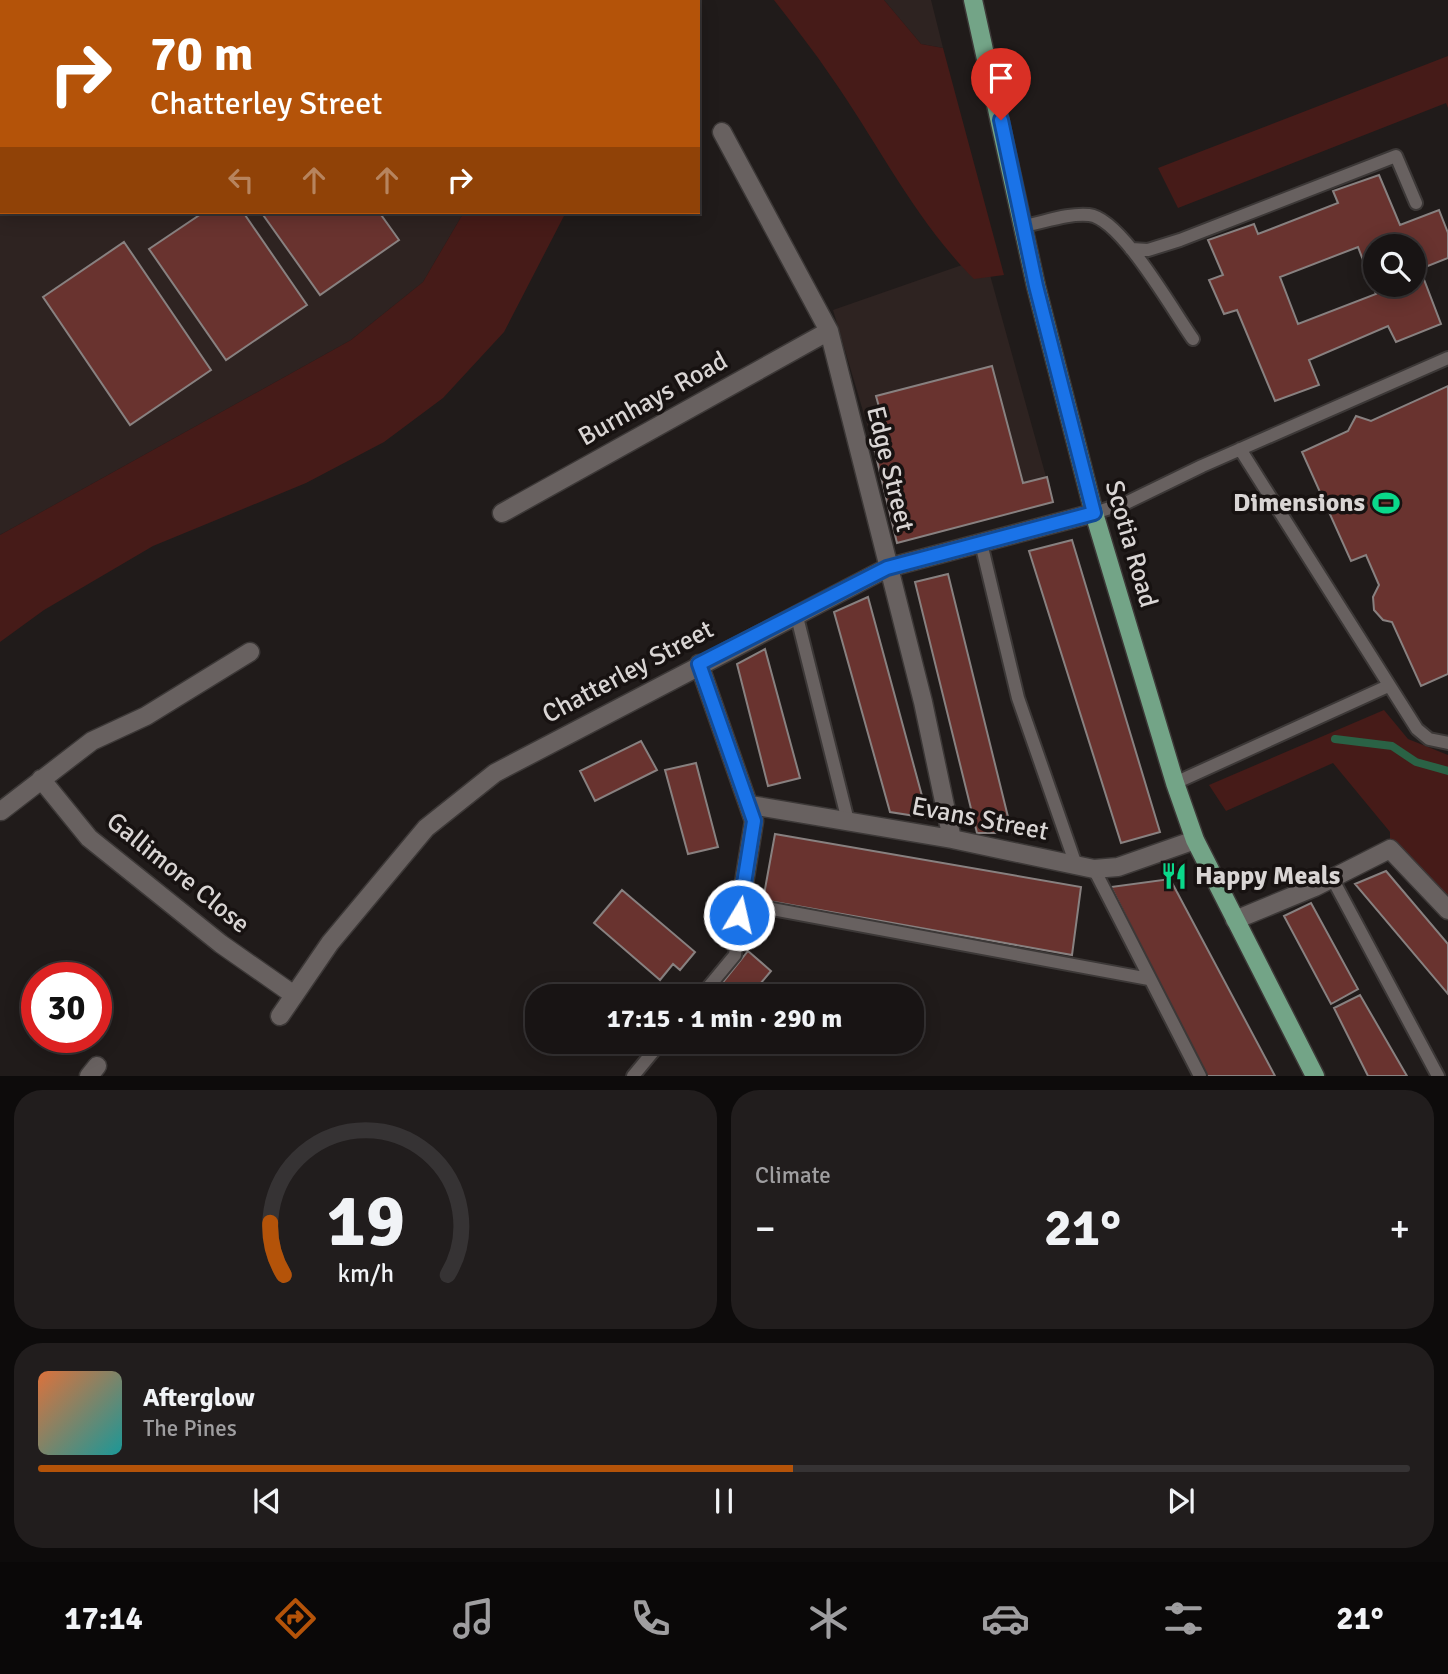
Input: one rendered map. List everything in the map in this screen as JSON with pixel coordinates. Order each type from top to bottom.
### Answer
[{"type":"main road","name":"Scotia Road","points":[[973,0],[1036,286],[1094,513],[1175,783],[1195,840],[1315,1076]]},
{"type":"street","name":"Edge Street","points":[[722,132],[830,331],[887,568],[923,702],[952,839]]},
{"type":"street","name":"Burnhays Road","points":[[502,513],[830,331]]},
{"type":"street","name":"Chatterley Street","points":[[280,1016],[330,943],[408,849],[455,802],[495,773],[796,613],[887,568],[1094,513]]},
{"type":"street","points":[[1,811],[92,741],[146,716],[250,652]]},
{"type":"street","points":[[699,664],[751,805],[754,821],[740,909]]},
{"type":"street","name":"Gallimore Close","points":[[41,779],[89,838],[221,944],[294,995]]},
{"type":"street","name":"Evans Street","points":[[751,805],[952,839],[1094,869],[1118,867],[1195,840]]},
{"type":"street","points":[[1235,920],[1332,878],[1390,849],[1448,910]]},
{"type":"lane","points":[[1131,248],[1148,250],[1180,240],[1396,156],[1416,204]]},
{"type":"lane","points":[[1024,226],[1089,215],[1108,221],[1131,248],[1192,339]]},
{"type":"lane","points":[[1094,513],[1126,503],[1240,449],[1448,358]]},
{"type":"lane","points":[[1240,449],[1417,729],[1429,740],[1448,743]]},
{"type":"lane","points":[[981,543],[1018,698],[1076,865]]},
{"type":"lane","points":[[796,613],[848,821]]},
{"type":"lane","points":[[1175,783],[1388,686]]},
{"type":"lane","points":[[1094,869],[1199,1076]]},
{"type":"lane","points":[[1332,878],[1438,1076]]},
{"type":"lane","points":[[711,984],[735,955],[740,909],[1149,979]]},
{"type":"lane","points":[[633,1076],[651,1054]]},
{"type":"shaded area","points":[[774,0],[884,0],[921,44],[943,48],[1004,275],[974,279],[953,256],[898,182],[825,68]]},
{"type":"shaded area","points":[[884,0],[931,0],[943,48],[921,44]]},
{"type":"shaded area","points":[[1448,56],[1448,108],[1446,103],[1178,208],[1158,168]]},
{"type":"shaded area","points":[[0,214],[463,214],[423,282],[351,340],[0,535]]},
{"type":"shaded area","points":[[463,214],[565,214],[504,332],[443,398],[384,442],[306,483],[153,546],[44,610],[0,642],[0,535],[351,340],[423,282]]},
{"type":"shaded area","points":[[985,257],[1053,502],[897,543],[874,448],[833,310]]},
{"type":"shaded area","points":[[1384,710],[1408,739],[1448,755],[1448,915],[1390,849],[1390,832],[1333,763],[1226,811],[1209,785]]},
{"type":"building","points":[[1379,175],[1400,225],[1439,210],[1448,233],[1448,258],[1426,267],[1426,234],[1363,234],[1363,260],[1358,247],[1280,277],[1298,324],[1368,297],[1426,297],[1426,285],[1441,324],[1396,342],[1388,326],[1309,360],[1319,385],[1275,401],[1237,310],[1224,314],[1209,280],[1223,275],[1208,240],[1254,224],[1258,234],[1338,203],[1333,191]]},
{"type":"building","points":[[201,214],[244,214],[307,305],[226,360],[149,249]]},
{"type":"building","points":[[262,214],[380,214],[399,240],[320,295]]},
{"type":"building","points":[[124,242],[211,370],[130,425],[43,297]]},
{"type":"building","points":[[992,366],[1023,483],[1047,477],[1053,502],[897,543],[874,448],[889,444],[876,396]]},
{"type":"building","name":"Dimensions","points":[[1448,386],[1448,674],[1421,686],[1392,622],[1383,620],[1374,610],[1373,597],[1379,585],[1366,555],[1351,561],[1302,452],[1348,431],[1356,416],[1371,421]]},
{"type":"building","points":[[1072,540],[1160,832],[1121,843],[1029,551]]},
{"type":"building","points":[[948,574],[1012,833],[977,833],[915,582]]},
{"type":"building","points":[[868,597],[928,818],[890,812],[834,612]]},
{"type":"building","points":[[765,649],[800,778],[768,786],[737,664]]},
{"type":"building","points":[[641,741],[657,770],[595,801],[580,771]]},
{"type":"building","points":[[696,763],[718,847],[688,854],[665,770]]},
{"type":"building","points":[[775,834],[1081,887],[1072,955],[763,900]]},
{"type":"building","points":[[1386,871],[1448,944],[1448,994],[1355,884]]},
{"type":"building","points":[[1170,879],[1275,1076],[1205,1076],[1111,887]]},
{"type":"building","points":[[622,890],[695,952],[680,970],[673,964],[660,980],[594,923]]},
{"type":"building","points":[[1311,903],[1358,989],[1331,1004],[1284,916]]},
{"type":"building","points":[[748,951],[771,971],[760,984],[722,984]]},
{"type":"building","points":[[1360,995],[1407,1076],[1368,1076],[1334,1008]]},
{"type":"waterway","points":[[1335,739],[1392,746],[1416,762],[1448,771]]},
{"type":"place","name":"Dimensions","points":[[1386,503]]},
{"type":"place","name":"Happy Meals","points":[[1174,876]]},
{"type":"route","points":[[739,915],[754,821],[751,805],[699,664],[887,568],[1094,513],[1036,286],[1001,120]]}]
